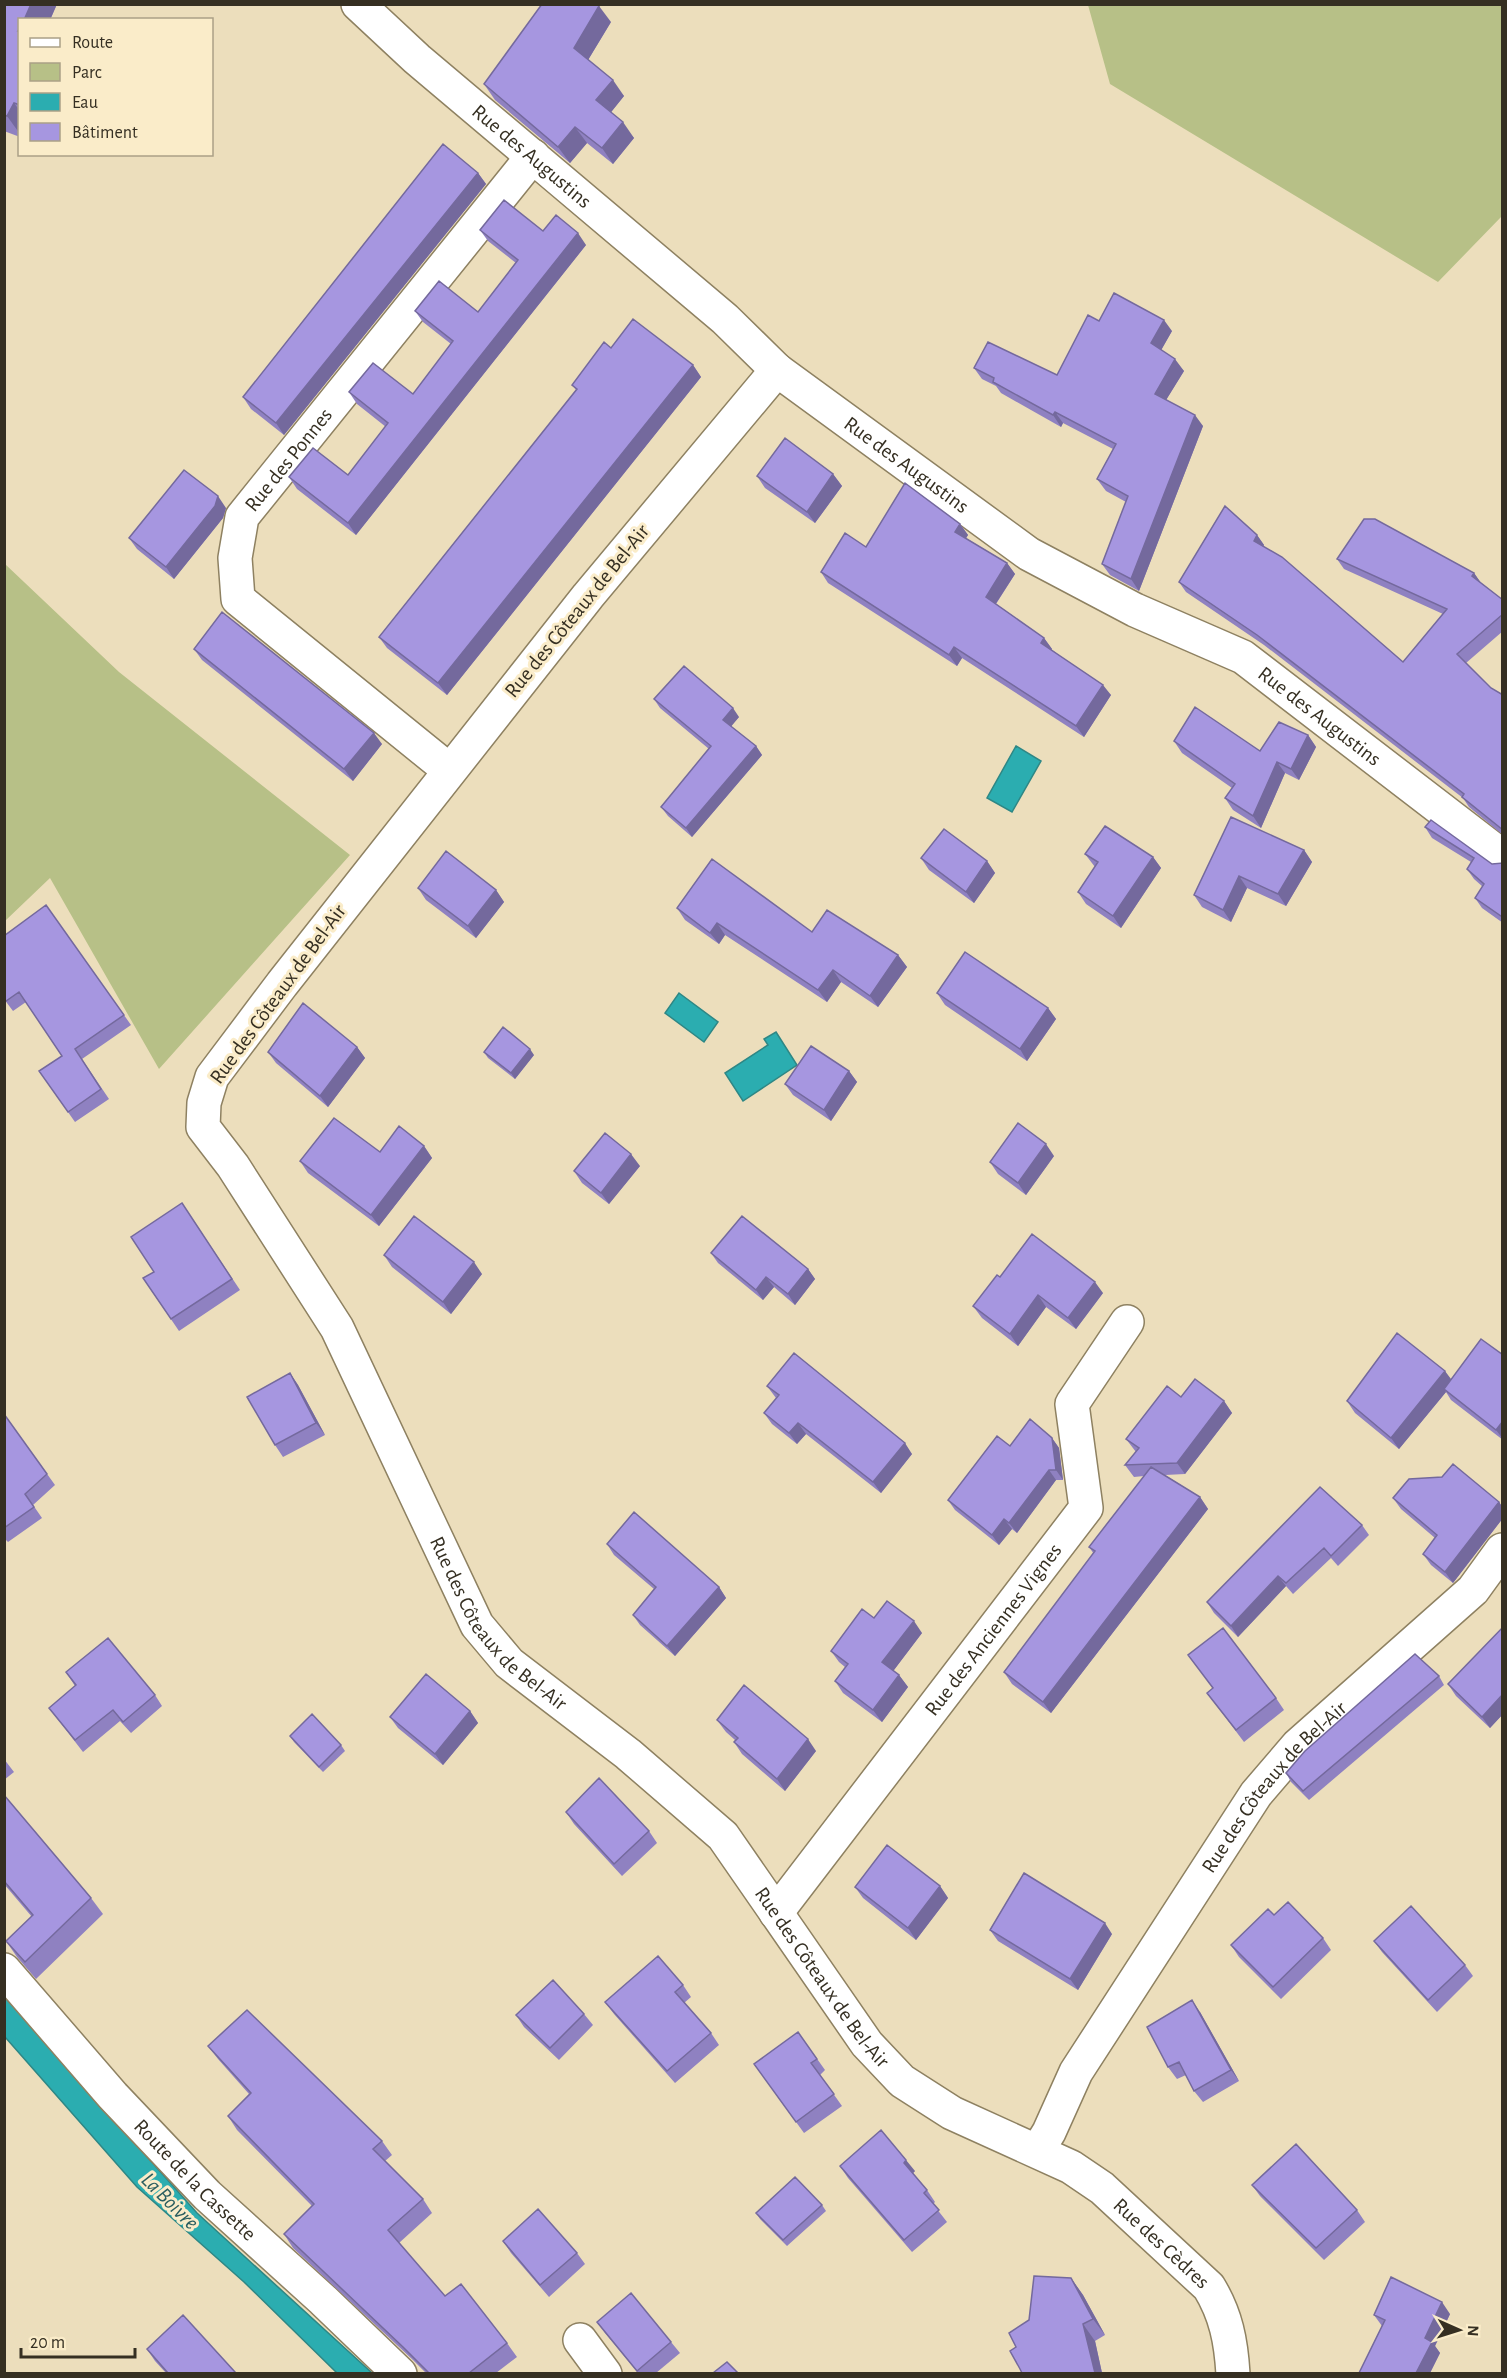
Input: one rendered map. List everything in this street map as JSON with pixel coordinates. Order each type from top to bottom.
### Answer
[{"type":"street","name":"Rue des Augustins","points":[[358,4],[417,59],[725,319],[777,370],[1029,554],[1135,610],[1244,657],[1503,856]]},
{"type":"street","name":"Rue des Ponnes","points":[[449,770],[238,598],[235,558],[242,517],[533,156]]},
{"type":"street","name":"Rue des Côteaux de Bel-Air","points":[[777,370],[588,596],[449,770],[212,1077],[204,1103],[203,1127],[233,1166],[336,1328],[477,1625],[510,1663],[628,1754],[723,1836],[867,2044],[902,2081],[952,2113],[1038,2150],[1049,2132],[1076,2072],[1256,1794],[1298,1745],[1473,1590],[1503,1550]]},
{"type":"street","name":"Rue des Anciennes Vignes","points":[[776,1913],[1086,1508],[1072,1404],[1127,1322]]},
{"type":"street","name":"Route de la Cassette","points":[[4,1970],[113,2096],[207,2196],[400,2373]]},
{"type":"street","name":"Rue des Cèdres","points":[[1038,2150],[1071,2167],[1102,2188],[1209,2287],[1221,2307],[1231,2339],[1233,2373]]},
{"type":"street","points":[[580,2340],[605,2373]]},
{"type":"green space","points":[[1088,5],[1502,5],[1502,216],[1438,282],[1110,84]]},
{"type":"green space","points":[[5,564],[119,672],[350,855],[159,1069],[50,878],[5,921]]},
{"type":"water","points":[[1016,746],[1041,761],[1012,812],[987,798]]},
{"type":"water","points":[[679,993],[718,1022],[704,1042],[665,1013]]},
{"type":"water","points":[[776,1032],[797,1065],[743,1101],[725,1073],[768,1045],[764,1039]]},
{"type":"water","name":"La Boivre","points":[[5,1997],[197,2213],[372,2373],[337,2373],[244,2282],[137,2187],[5,2037]]},
{"type":"building","points":[[4,4],[31,4],[25,18],[18,18],[18,104],[14,103],[7,116],[4,115]]},
{"type":"building","points":[[542,4],[597,4],[599,6],[574,48],[613,80],[596,100],[623,122],[602,148],[575,127],[558,147],[484,84]]},
{"type":"building","points":[[443,144],[478,173],[276,423],[243,397]]},
{"type":"building","points":[[504,200],[543,231],[556,215],[578,233],[348,523],[289,477],[313,448],[348,475],[388,423],[349,392],[373,363],[413,394],[453,341],[415,311],[439,281],[478,312],[518,260],[480,230]]},
{"type":"building","points":[[1114,293],[1164,320],[1151,343],[1175,359],[1155,394],[1195,415],[1131,579],[1102,564],[1128,496],[1097,479],[1116,444],[1055,412],[1053,415],[993,382],[994,378],[974,368],[988,342],[1057,375],[1088,315],[1099,321]]},
{"type":"building","points":[[633,319],[693,365],[438,683],[379,637],[577,389],[572,385],[604,342],[611,348]]},
{"type":"building","points":[[785,438],[833,474],[807,512],[757,476]]},
{"type":"building","points":[[184,470],[218,496],[215,506],[166,567],[129,538]]},
{"type":"building","points":[[905,483],[960,524],[955,532],[1007,563],[986,597],[1044,638],[1041,643],[1103,685],[1076,726],[954,647],[949,655],[821,572],[845,533],[866,547]]},
{"type":"building","points":[[1225,506],[1257,535],[1254,541],[1282,557],[1403,662],[1447,609],[1337,559],[1364,519],[1375,519],[1474,573],[1472,576],[1503,600],[1503,614],[1457,654],[1491,688],[1503,695],[1503,830],[1462,797],[1464,794],[1257,635],[1179,582]]},
{"type":"building","points":[[222,612],[374,733],[344,769],[194,649]]},
{"type":"building","points":[[684,666],[733,708],[723,720],[756,746],[686,828],[661,807],[711,746],[654,699]]},
{"type":"building","points":[[1195,707],[1260,751],[1279,722],[1308,735],[1291,769],[1277,762],[1253,816],[1225,798],[1235,784],[1174,741]]},
{"type":"building","points":[[1231,817],[1304,850],[1278,894],[1239,876],[1223,910],[1194,895]]},
{"type":"building","points":[[1431,820],[1492,864],[1503,863],[1503,914],[1501,916],[1475,898],[1484,884],[1467,869],[1474,858],[1425,827]]},
{"type":"building","points":[[1105,826],[1153,857],[1113,916],[1078,892],[1098,862],[1085,854]]},
{"type":"building","points":[[944,829],[987,861],[966,892],[921,858]]},
{"type":"building","points":[[446,851],[496,890],[468,926],[418,888]]},
{"type":"building","points":[[712,859],[812,932],[827,910],[898,955],[870,996],[833,970],[818,990],[717,923],[710,933],[677,908]]},
{"type":"building","points":[[46,905],[124,1015],[75,1049],[101,1089],[68,1112],[39,1071],[62,1056],[19,992],[6,1001],[4,999],[4,936]]},
{"type":"building","points":[[965,952],[1048,1008],[1020,1049],[937,993]]},
{"type":"building","points":[[303,1003],[357,1047],[320,1096],[268,1052]]},
{"type":"building","points":[[503,1027],[530,1049],[511,1073],[484,1052]]},
{"type":"building","points":[[811,1046],[849,1071],[824,1110],[785,1084]]},
{"type":"building","points":[[334,1118],[380,1152],[399,1126],[424,1146],[371,1215],[300,1161]]},
{"type":"building","points":[[1018,1123],[1046,1144],[1018,1183],[990,1162]]},
{"type":"building","points":[[605,1133],[631,1154],[601,1193],[574,1171]]},
{"type":"building","points":[[182,1203],[232,1279],[171,1319],[143,1278],[154,1272],[131,1237]]},
{"type":"building","points":[[414,1216],[474,1262],[443,1302],[384,1255]]},
{"type":"building","points":[[742,1216],[808,1269],[788,1294],[766,1277],[756,1290],[711,1253]]},
{"type":"building","points":[[1032,1234],[1095,1282],[1068,1318],[1038,1295],[1010,1334],[973,1306],[997,1275],[1000,1277]]},
{"type":"building","points":[[1397,1333],[1445,1371],[1391,1438],[1347,1401]]},
{"type":"building","points":[[1481,1339],[1503,1355],[1503,1421],[1496,1430],[1444,1389]]},
{"type":"building","points":[[794,1353],[905,1443],[873,1482],[798,1423],[789,1433],[764,1413],[779,1395],[767,1386]]},
{"type":"building","points":[[290,1373],[316,1423],[275,1445],[247,1397]]},
{"type":"building","points":[[1195,1379],[1224,1401],[1177,1463],[1125,1465],[1139,1448],[1126,1439],[1167,1386],[1181,1397]]},
{"type":"building","points":[[4,1414],[47,1474],[25,1494],[34,1507],[4,1528]]},
{"type":"building","points":[[1030,1419],[1052,1438],[1056,1470],[1049,1470],[1009,1523],[1004,1519],[992,1535],[948,1500],[997,1436],[1010,1446]]},
{"type":"building","points":[[1453,1464],[1499,1502],[1445,1572],[1423,1554],[1437,1535],[1393,1498],[1409,1479],[1442,1477]]},
{"type":"building","points":[[1151,1467],[1200,1497],[1043,1702],[1004,1672],[1095,1551],[1089,1547]]},
{"type":"building","points":[[1320,1487],[1362,1525],[1331,1556],[1324,1548],[1286,1583],[1278,1576],[1231,1626],[1207,1602]]},
{"type":"building","points":[[634,1512],[719,1587],[667,1646],[633,1615],[656,1587],[607,1544]]},
{"type":"building","points":[[887,1601],[914,1621],[882,1662],[899,1675],[873,1710],[835,1681],[848,1664],[831,1651],[862,1609],[874,1618]]},
{"type":"building","points":[[1503,1627],[1503,1694],[1482,1717],[1448,1684]]},
{"type":"building","points":[[1223,1628],[1276,1698],[1236,1730],[1207,1693],[1213,1688],[1188,1655]]},
{"type":"building","points":[[108,1638],[155,1695],[123,1722],[113,1710],[75,1740],[49,1708],[76,1685],[66,1672]]},
{"type":"building","points":[[1415,1654],[1439,1676],[1303,1791],[1286,1773],[1305,1751]]},
{"type":"building","points":[[426,1674],[470,1711],[435,1754],[390,1717]]},
{"type":"building","points":[[744,1685],[808,1739],[777,1779],[734,1742],[738,1738],[717,1720]]},
{"type":"building","points":[[312,1714],[341,1745],[319,1767],[290,1736]]},
{"type":"building","points":[[599,1778],[649,1831],[614,1864],[566,1812]]},
{"type":"building","points":[[4,1795],[91,1898],[25,1962],[6,1941],[33,1915],[4,1881]]},
{"type":"building","points":[[887,1845],[940,1886],[908,1928],[855,1887]]},
{"type":"building","points":[[1024,1873],[1105,1923],[1070,1979],[990,1930]]},
{"type":"building","points":[[1288,1902],[1323,1938],[1273,1987],[1231,1945],[1268,1909],[1274,1915]]},
{"type":"building","points":[[1411,1906],[1465,1965],[1428,2000],[1374,1941]]},
{"type":"building","points":[[658,1956],[683,1985],[675,1992],[711,2033],[667,2071],[605,2002]]},
{"type":"building","points":[[553,1980],[584,2014],[550,2048],[516,2015]]},
{"type":"building","points":[[1192,2000],[1231,2070],[1194,2091],[1179,2062],[1168,2067],[1147,2027]]},
{"type":"building","points":[[247,2010],[382,2141],[373,2149],[423,2199],[388,2230],[445,2296],[461,2284],[507,2343],[469,2373],[429,2373],[284,2234],[314,2204],[228,2116],[251,2093],[208,2046]]},
{"type":"building","points":[[798,2032],[817,2059],[811,2063],[834,2094],[796,2122],[754,2064]]},
{"type":"building","points":[[881,2130],[906,2160],[904,2163],[927,2190],[924,2193],[939,2210],[904,2240],[840,2166]]},
{"type":"building","points":[[1296,2144],[1357,2210],[1316,2248],[1252,2185]]},
{"type":"building","points":[[795,2177],[822,2205],[783,2240],[756,2213]]},
{"type":"building","points":[[538,2209],[577,2253],[540,2285],[503,2241]]},
{"type":"building","points":[[1034,2276],[1071,2278],[1093,2319],[1083,2324],[1095,2373],[1022,2373],[1010,2351],[1016,2347],[1009,2333],[1029,2320]]},
{"type":"building","points":[[1391,2277],[1442,2302],[1425,2338],[1432,2342],[1416,2373],[1359,2373],[1385,2320],[1374,2315]]},
{"type":"building","points":[[631,2293],[671,2342],[637,2371],[597,2322]]},
{"type":"building","points":[[183,2315],[234,2373],[168,2373],[147,2349]]},
{"type":"building","points":[[727,2362],[738,2373],[713,2373]]}]
